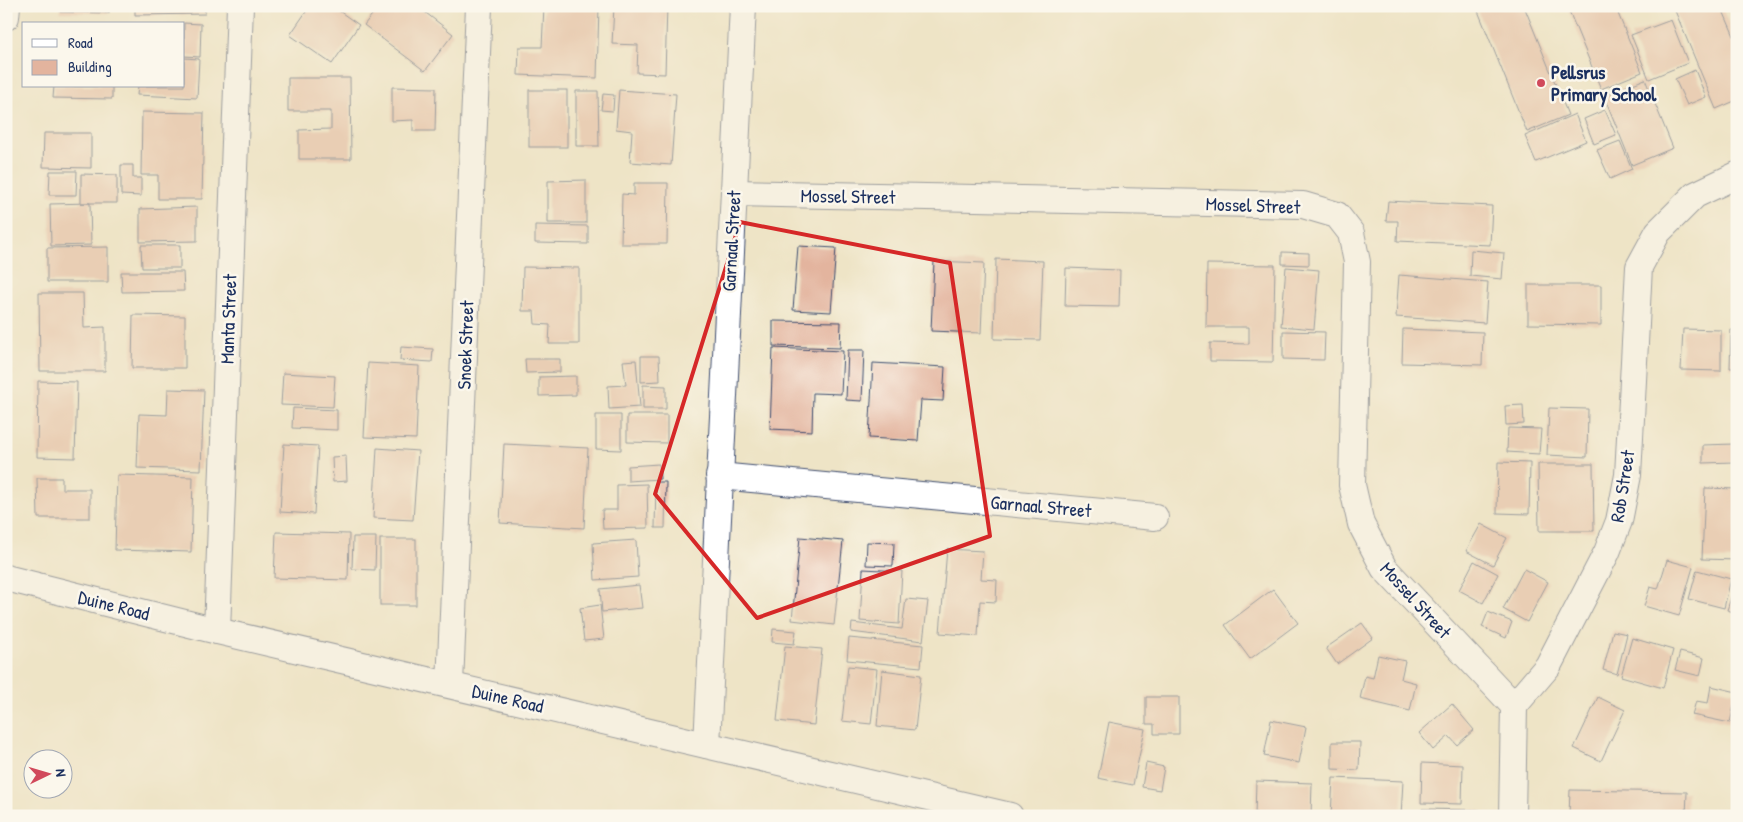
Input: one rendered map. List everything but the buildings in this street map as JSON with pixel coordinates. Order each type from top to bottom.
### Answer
[{"type":"street","points":[[6,17],[7,6]]},
{"type":"street","name":"Manta Street","points":[[217,631],[240,6]]},
{"type":"street","name":"Snoek Street","points":[[450,684],[479,6]]},
{"type":"street","name":"Garnaal Street","points":[[707,745],[743,6]]},
{"type":"street","name":"Rob Street","points":[[1514,706],[1548,666],[1607,552],[1619,521],[1628,474],[1639,267],[1658,232],[1694,195],[1737,175]]},
{"type":"street","name":"Mossel Street","points":[[734,193],[1303,205],[1337,215],[1351,233],[1357,262],[1352,485],[1361,524],[1384,568],[1514,706]]},
{"type":"street","name":"Garnaal Street","points":[[719,476],[1155,517]]},
{"type":"street","name":"Duine Road","points":[[6,578],[217,631],[1010,816]]},
{"type":"street","points":[[1512,816],[1514,706]]},
{"type":"highlighted area","points":[[740,222],[950,263],[990,536],[757,618],[655,494]]},
{"type":"place","name":"Pellsrus Primary School","points":[[1541,83]]}]
